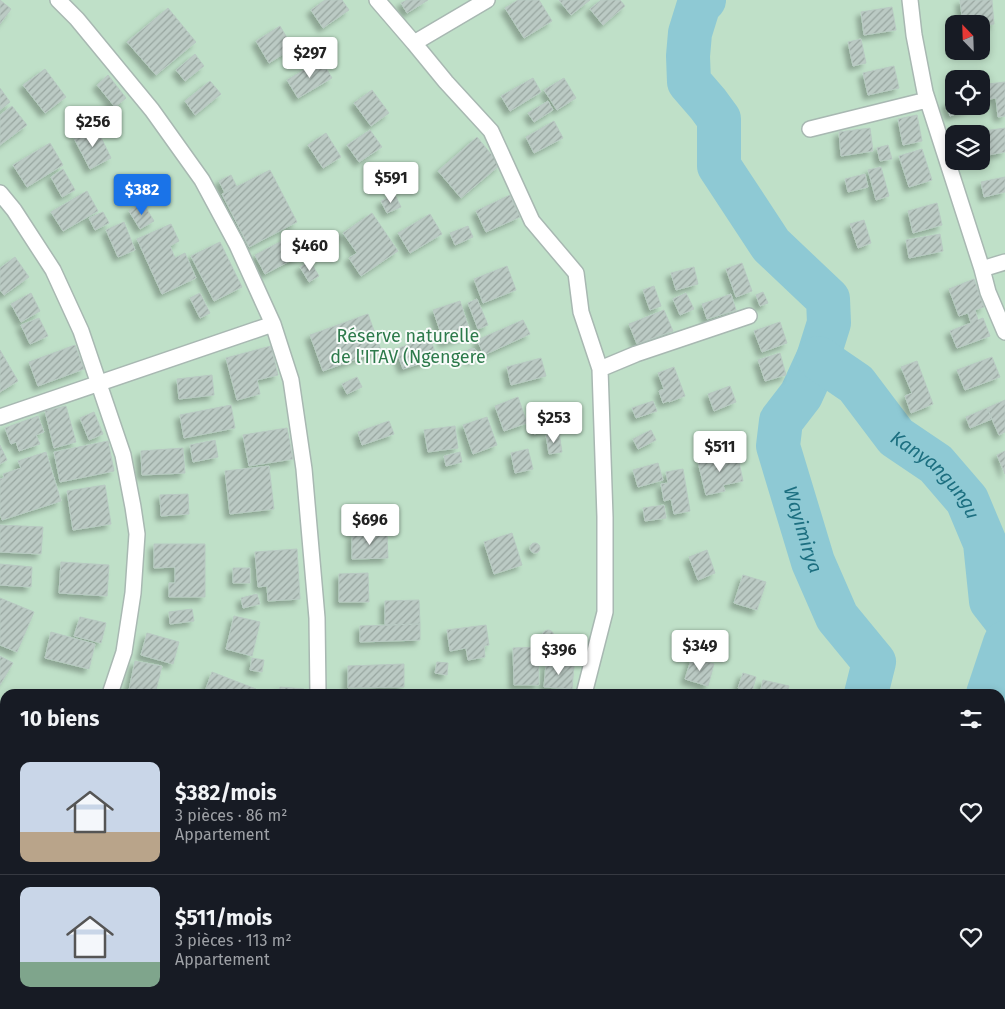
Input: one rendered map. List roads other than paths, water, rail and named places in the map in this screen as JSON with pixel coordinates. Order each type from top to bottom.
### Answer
[{"type":"street","points":[[58,0],[152,110],[202,180],[236,245],[273,324],[291,380],[304,468],[317,618],[318,689]]},
{"type":"street","points":[[377,0],[446,82],[491,131],[532,221],[576,273],[581,312],[600,369],[605,508],[605,612],[585,689]]},
{"type":"street","points":[[414,42],[486,0]]},
{"type":"street","points":[[910,0],[914,35],[927,100],[988,292],[1005,332]]},
{"type":"street","points":[[810,129],[927,100]]},
{"type":"street","points":[[0,193],[14,210],[53,270],[82,331],[123,455],[137,534],[133,593],[124,652],[112,689]]},
{"type":"street","points":[[982,269],[1005,262]]},
{"type":"street","points":[[600,369],[636,354],[748,316]]},
{"type":"street","points":[[0,417],[273,324]]},
{"type":"waterway","name":"Wayimirya","points":[[704,0],[699,4],[690,33],[688,56],[689,82],[719,119],[719,166],[771,245],[828,299],[829,323],[818,358],[801,395],[781,421],[778,446],[813,562],[837,617],[874,662],[867,689]]},
{"type":"waterway","name":"Kanyangungu","points":[[818,358],[856,384],[896,437],[936,464],[967,500],[985,543],[991,601],[1005,619]]},
{"type":"waterway","name":"Kanyangungu","points":[[990,689],[1005,643]]},
{"type":"park label","name":"Réserve naturelle de l'ITAV (Ngengere","points":[[408,346]]}]
